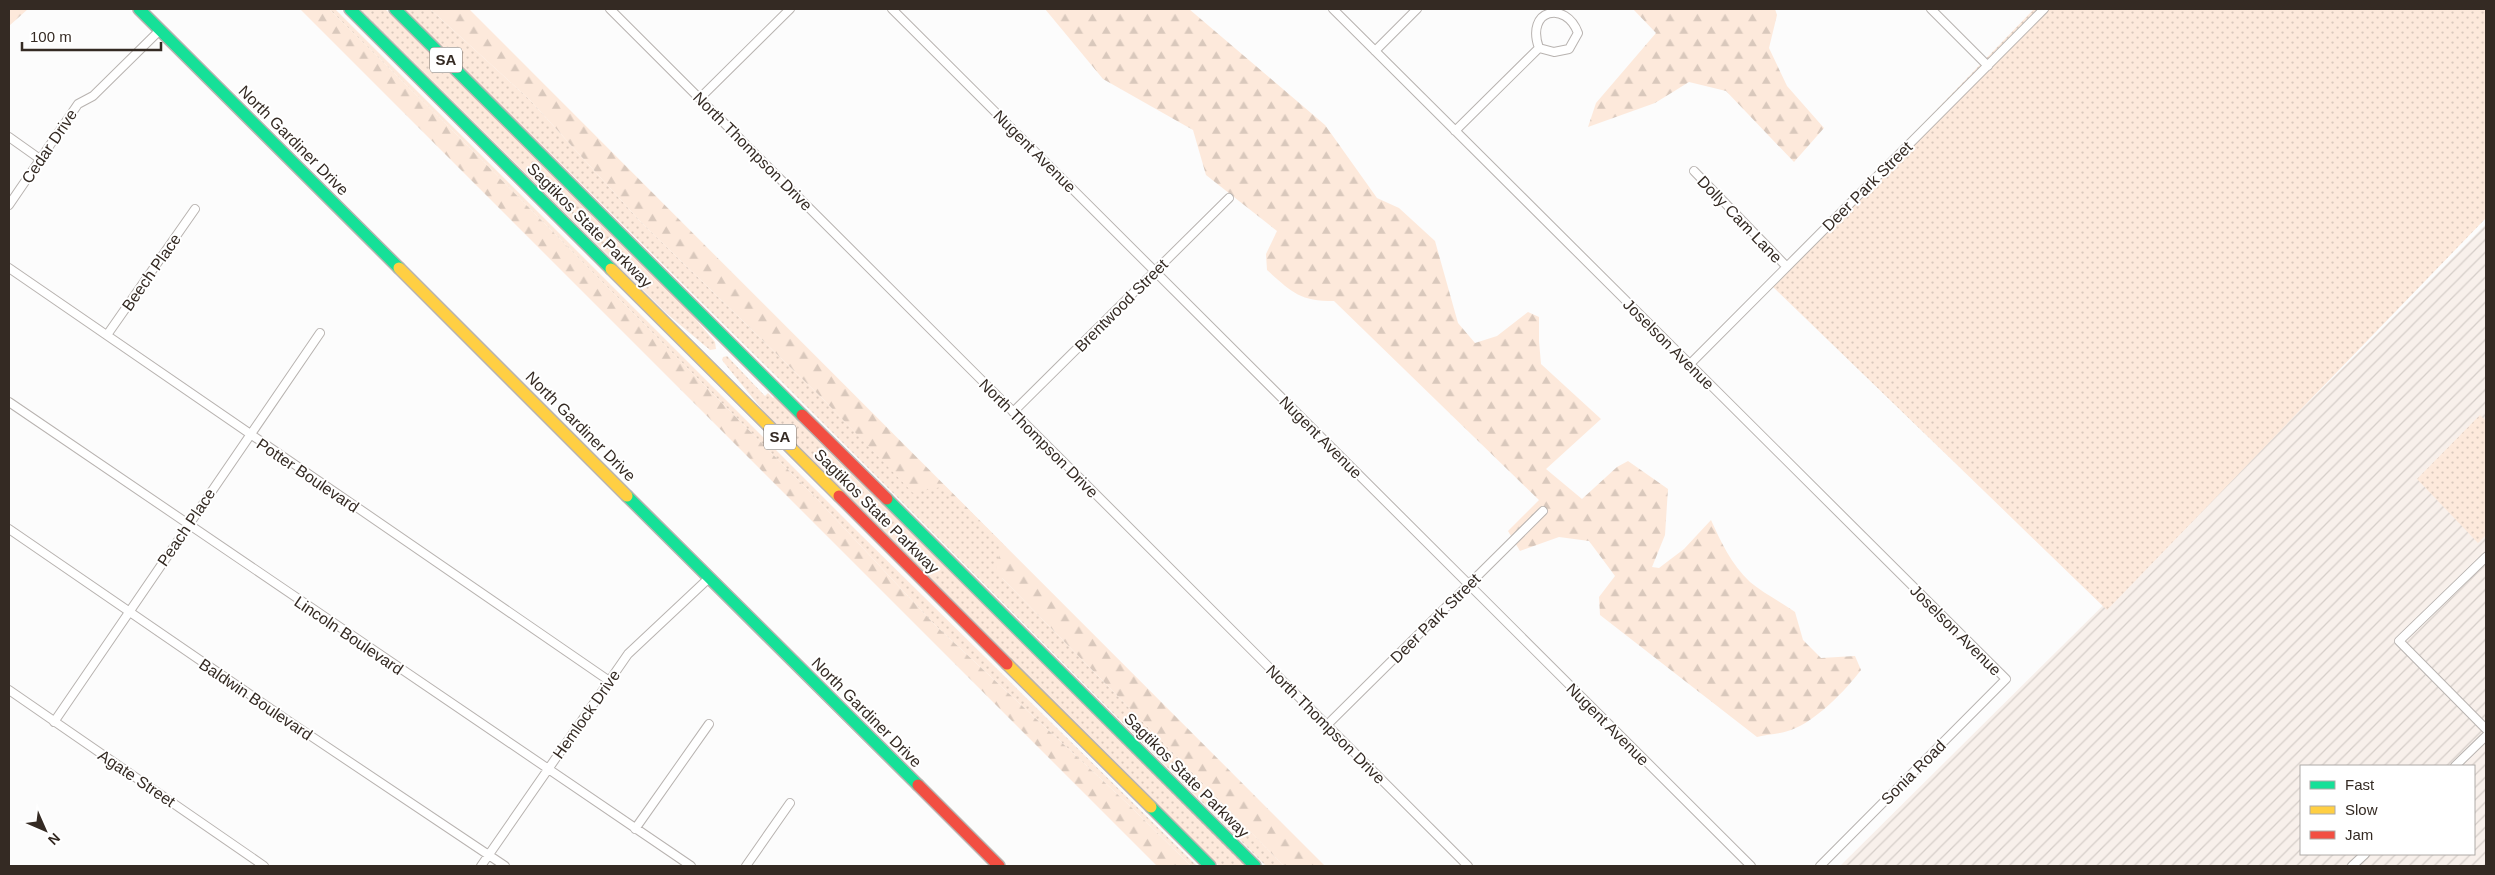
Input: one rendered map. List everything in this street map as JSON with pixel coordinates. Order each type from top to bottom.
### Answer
[{"type":"main road","name":"North Gardiner Drive","points":[[139,9],[999,866]]},
{"type":"main road","name":"Sagtikos State Parkway","points":[[350,9],[1210,866]]},
{"type":"main road","name":"Sagtikos State Parkway","points":[[395,9],[1255,866]]},
{"type":"street","name":"North Thompson Drive","points":[[610,9],[1468,866]]},
{"type":"street","points":[[700,98],[790,9]]},
{"type":"street","name":"Nugent Avenue","points":[[892,9],[1751,866]]},
{"type":"street","name":"Joselson Avenue","points":[[1333,9],[2006,678]]},
{"type":"street","points":[[1375,50],[1417,9]]},
{"type":"street","points":[[1930,9],[1988,66]]},
{"type":"street","name":"Deer Park Street","points":[[1690,364],[2044,9]]},
{"type":"street","points":[[1553,12],[1564,12],[1571,18],[1578,33],[1569,48],[1554,52],[1539,48],[1535,36],[1535,26],[1540,18],[1553,12]]},
{"type":"street","name":"Cedar Drive","points":[[9,205],[78,104],[93,96],[160,30]]},
{"type":"street","points":[[1455,131],[1539,48]]},
{"type":"street","points":[[9,137],[40,159]]},
{"type":"street","name":"Dolly Cam Lane","points":[[1694,171],[1787,267]]},
{"type":"street","name":"Brentwood Street","points":[[1013,412],[1228,198]]},
{"type":"street","name":"Beech Place","points":[[107,336],[195,209]]},
{"type":"street","name":"Potter Boulevard","points":[[9,268],[249,435],[608,680]]},
{"type":"street","name":"Peach Place","points":[[54,722],[320,332]]},
{"type":"street","name":"Lincoln Boulevard","points":[[9,402],[547,770],[691,866]]},
{"type":"street","name":"Deer Park Street","points":[[1327,725],[1543,511]]},
{"type":"street","name":"Baldwin Boulevard","points":[[9,529],[290,722],[505,866]]},
{"type":"street","points":[[2486,557],[2399,641],[2486,730]]},
{"type":"street","name":"Hemlock Drive","points":[[481,866],[608,680],[628,654],[709,578]]},
{"type":"street","name":"Sonia Road","points":[[1820,866],[2006,678]]},
{"type":"street","name":"Agate Street","points":[[9,690],[264,866]]},
{"type":"street","points":[[635,829],[709,724]]},
{"type":"street","points":[[2456,765],[2486,736]]},
{"type":"street","points":[[746,866],[790,803]]},
{"type":"street","points":[[2352,866],[2364,855]]},
{"type":"shaded area","points":[[2486,224],[2486,866],[1840,866],[2374,337]]},
{"type":"green space","points":[[9,9],[28,9],[9,26]]},
{"type":"green space","points":[[300,9],[329,9],[457,135],[816,498],[935,625],[1129,805],[1191,866],[1157,866]]},
{"type":"green space","points":[[329,9],[335,9],[856,530],[1197,866],[1191,866],[1129,805],[935,625],[816,498],[457,135]]},
{"type":"green space","points":[[360,9],[385,9],[676,296],[715,342],[716,349],[710,350],[666,313]]},
{"type":"green space","points":[[404,9],[430,9],[529,99],[640,221],[823,399],[913,492],[944,485],[1004,545],[1002,578],[1284,866],[1266,866],[774,374]]},
{"type":"green space","points":[[430,9],[469,9],[1325,866],[1284,866],[1002,578],[996,568],[1001,548],[944,490],[941,487],[913,493],[823,399],[640,221],[529,99]]},
{"type":"green space","points":[[1045,9],[1189,9],[1325,125],[1377,198],[1399,208],[1435,241],[1458,323],[1475,343],[1497,336],[1528,312],[1539,317],[1541,364],[1601,419],[1546,469],[1582,499],[1617,467],[1628,461],[1668,489],[1665,535],[1652,567],[1659,568],[1684,549],[1711,520],[1737,568],[1755,586],[1795,612],[1803,640],[1821,658],[1855,656],[1861,670],[1820,713],[1801,726],[1757,737],[1600,615],[1599,597],[1615,576],[1589,541],[1559,537],[1520,551],[1508,531],[1539,500],[1334,301],[1322,301],[1297,294],[1267,270],[1266,254],[1277,231],[1206,175],[1193,130],[1103,79]]},
{"type":"green space","points":[[1633,9],[1775,9],[1777,15],[1769,48],[1787,86],[1824,128],[1794,162],[1726,91],[1689,82],[1655,103],[1588,127],[1596,103],[1656,33]]},
{"type":"green space","points":[[2034,9],[2486,9],[2486,218],[2107,610],[1769,283]]},
{"type":"green space","points":[[727,356],[765,396],[768,393],[773,398],[775,396],[1246,866],[1219,866],[770,419],[722,360],[723,357]]},
{"type":"green space","points":[[2480,415],[2486,421],[2486,535],[2478,543],[2417,479]]},
{"type":"traffic: fast","points":[[139,9],[399,268]]},
{"type":"traffic: fast","points":[[350,9],[611,269]]},
{"type":"traffic: fast","points":[[395,9],[802,415]]},
{"type":"traffic: fast","points":[[627,496],[918,785]]},
{"type":"traffic: fast","points":[[887,499],[1255,866]]},
{"type":"traffic: fast","points":[[1151,807],[1210,866]]},
{"type":"traffic: slow","points":[[399,268],[627,496]]},
{"type":"traffic: slow","points":[[611,269],[839,496]]},
{"type":"traffic: slow","points":[[1007,664],[1151,807]]},
{"type":"traffic: jam","points":[[802,415],[887,499]]},
{"type":"traffic: jam","points":[[839,496],[1007,664]]},
{"type":"traffic: jam","points":[[918,785],[999,866]]}]
